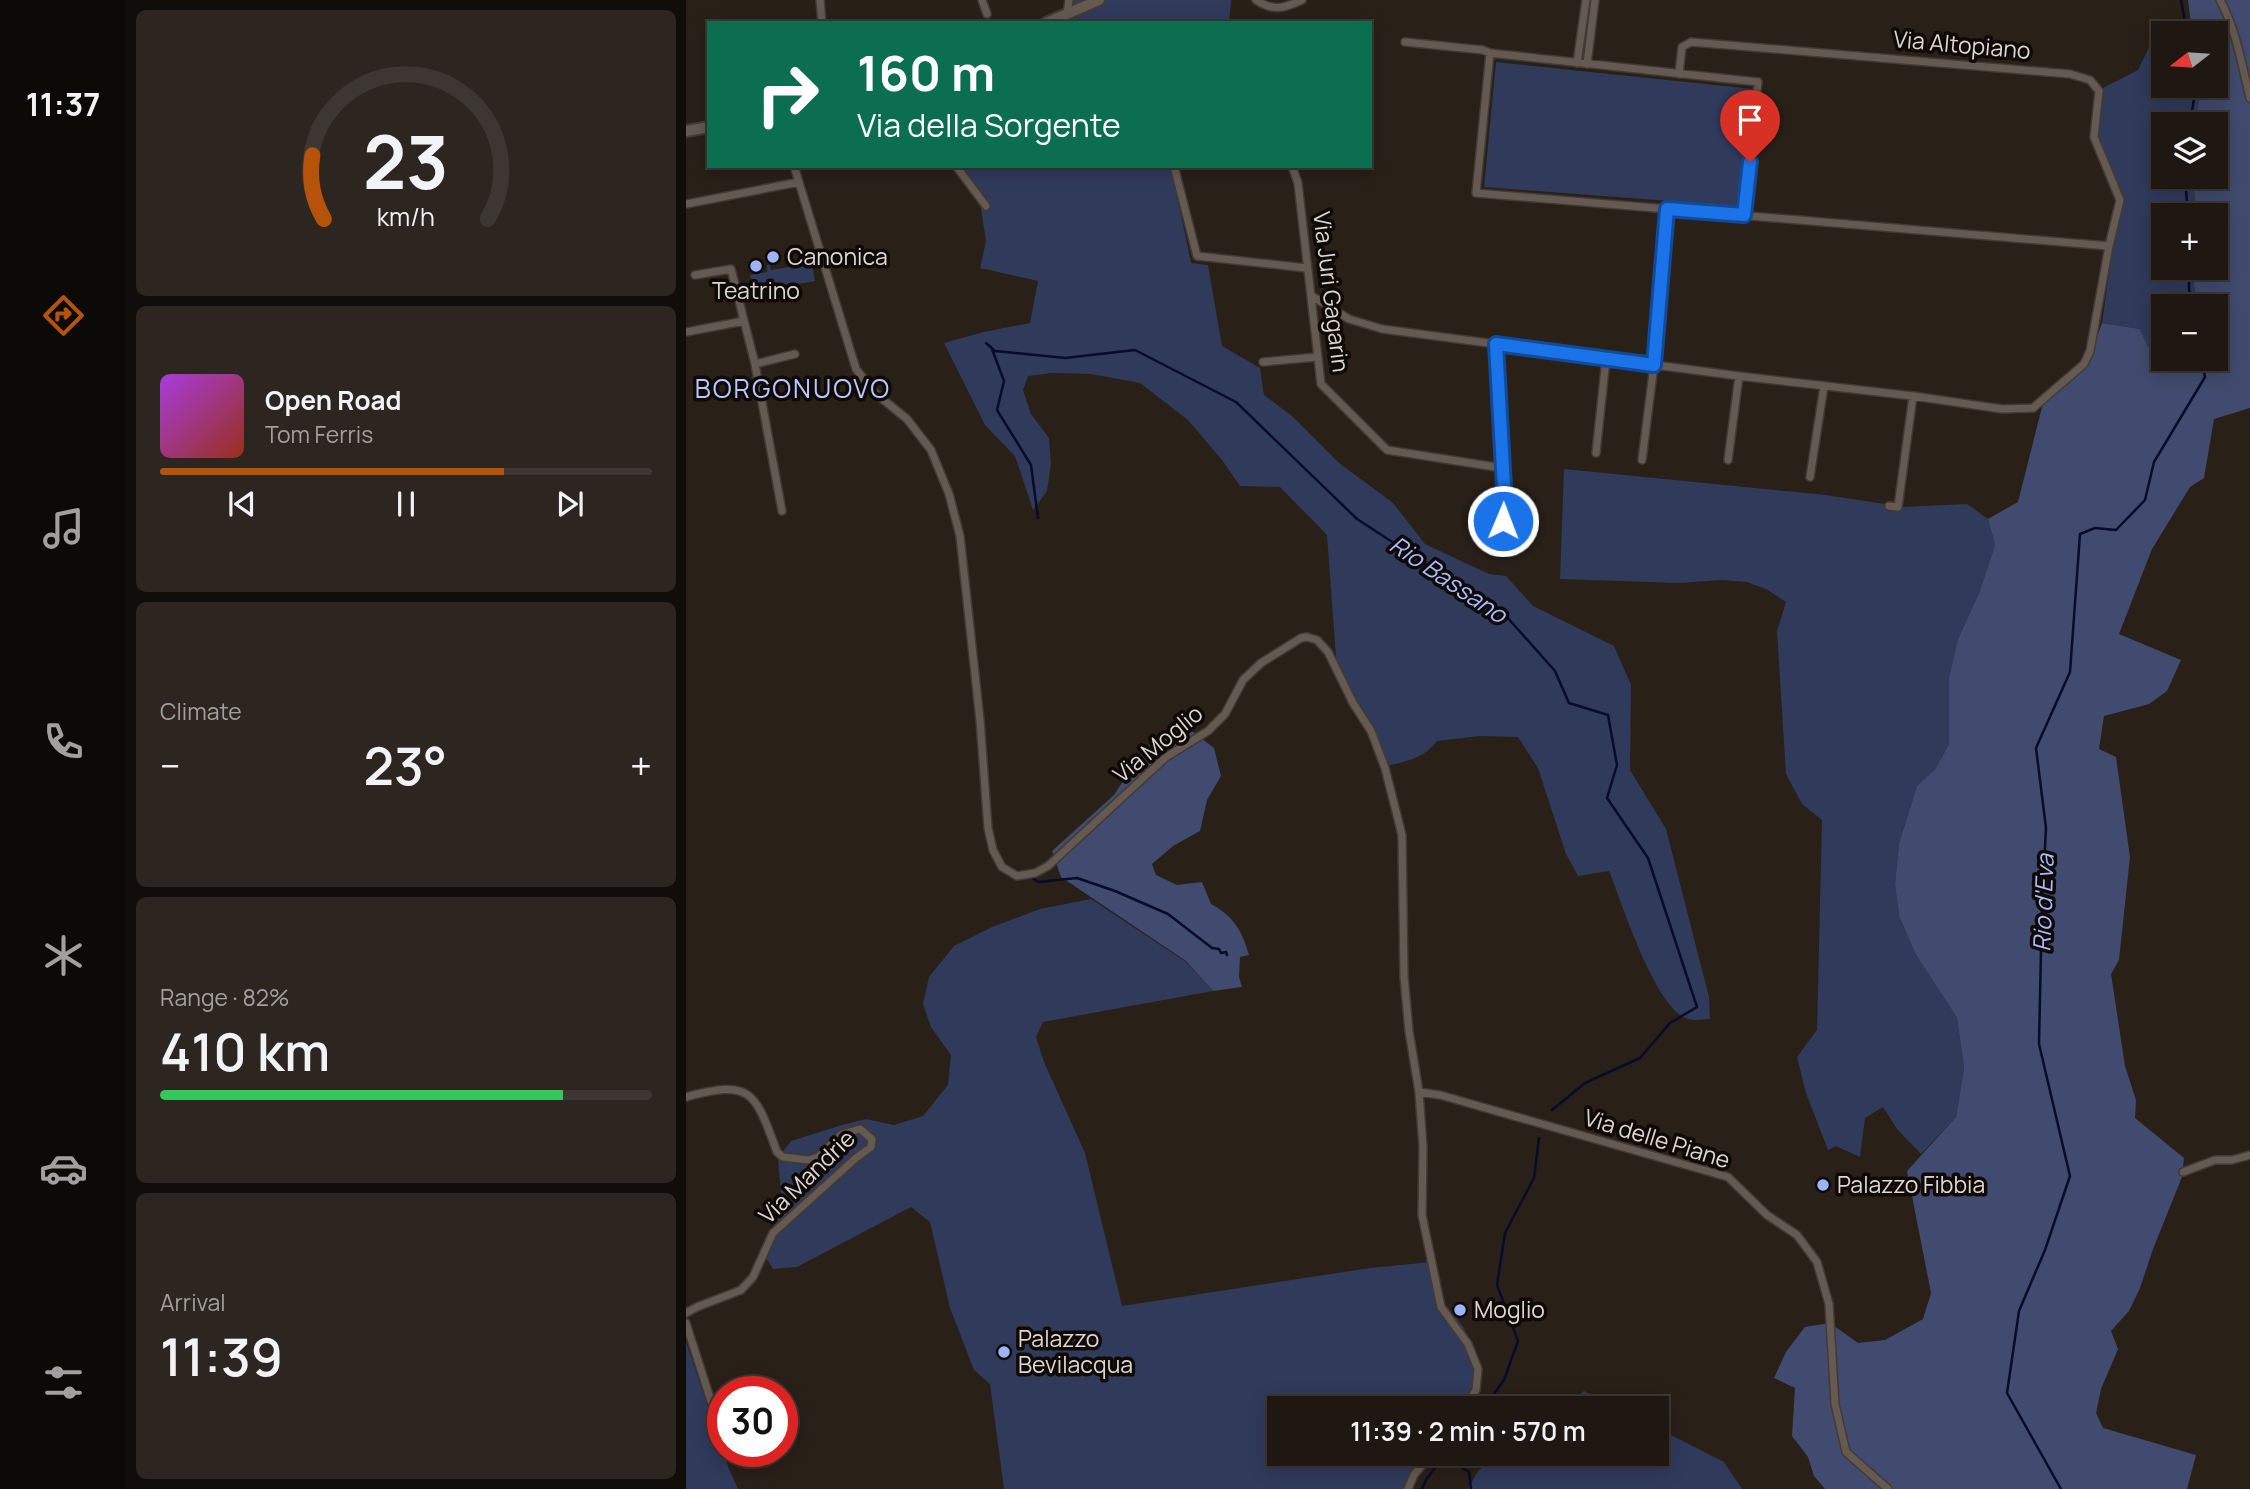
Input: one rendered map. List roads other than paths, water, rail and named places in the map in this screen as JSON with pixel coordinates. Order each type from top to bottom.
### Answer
[{"type":"main road","points":[[1051,21],[1098,0]]},
{"type":"main road","points":[[686,131],[707,128]]},
{"type":"street","points":[[820,0],[822,21]]},
{"type":"street","points":[[982,0],[987,14]]},
{"type":"street","points":[[1067,14],[1069,0]]},
{"type":"street","points":[[1256,0],[1269,8],[1278,9],[1302,0]]},
{"type":"street","points":[[1577,63],[1586,0]]},
{"type":"street","points":[[1587,64],[1595,0]]},
{"type":"street","points":[[2220,0],[2240,58],[2250,98]]},
{"type":"street","points":[[1405,42],[1758,82],[1744,215]]},
{"type":"street","name":"Via Altopiano","points":[[1312,296],[1349,319],[1382,329],[2002,409],[2033,408],[2084,364],[2090,351],[2120,200],[2094,136],[2099,91],[2090,80],[2070,74],[1691,42],[1682,47],[1679,74]]},
{"type":"street","points":[[1490,53],[1476,193],[2109,246]]},
{"type":"street","name":"Via Moglio","points":[[795,168],[856,369],[875,393],[907,419],[931,450],[949,494],[960,536],[988,828],[993,850],[1002,866],[1009,872],[1026,876],[1048,866],[1166,757],[1208,731],[1225,714],[1243,680],[1261,663],[1294,641],[1307,637],[1317,640],[1328,652],[1353,704],[1371,731],[1385,768],[1402,835],[1404,977],[1419,1092],[1423,1147],[1422,1215],[1441,1307],[1468,1344],[1478,1369],[1476,1390],[1472,1396]]},
{"type":"street","points":[[958,168],[986,206]]},
{"type":"street","points":[[1175,168],[1197,256],[1306,268]]},
{"type":"street","name":"Via Juri Gagarin","points":[[1293,168],[1298,183],[1321,384],[1387,450],[1502,468]]},
{"type":"street","points":[[686,204],[799,182]]},
{"type":"street","points":[[1642,460],[1654,365],[1667,209]]},
{"type":"street","points":[[695,275],[731,269],[755,364],[782,511]]},
{"type":"street","points":[[686,332],[744,321]]},
{"type":"street","points":[[1496,344],[1505,505],[1503,521]]},
{"type":"street","points":[[755,364],[795,354]]},
{"type":"street","points":[[1263,362],[1317,358]]},
{"type":"street","points":[[1596,453],[1606,359]]},
{"type":"street","points":[[1728,460],[1739,376]]},
{"type":"street","points":[[1810,477],[1824,386]]},
{"type":"street","points":[[1889,506],[1898,507],[1913,396]]},
{"type":"street","name":"Via Mandrie","points":[[686,1097],[717,1089],[744,1091],[754,1100],[777,1152],[783,1157],[808,1160],[818,1157],[842,1134],[860,1129],[872,1139],[871,1147],[773,1233],[753,1277],[741,1290],[686,1313]]},
{"type":"street","name":"Via delle Piane","points":[[1419,1092],[1440,1095],[1728,1177],[1767,1215],[1797,1235],[1816,1262],[1829,1304],[1835,1404],[1846,1452],[1888,1489]]},
{"type":"street","points":[[2183,1172],[2215,1160],[2232,1160],[2250,1155]]},
{"type":"street","points":[[686,1323],[707,1391]]},
{"type":"street","points":[[1408,1489],[1421,1466]]},
{"type":"waterway","name":"Rio d'Eva","points":[[2181,0],[2185,21]]},
{"type":"waterway","name":"Rio d'Eva","points":[[2192,112],[2194,98]]},
{"type":"waterway","name":"Rio d'Eva","points":[[2186,189],[2187,203]]},
{"type":"waterway","name":"Rio d'Eva","points":[[2189,280],[2190,294]]},
{"type":"waterway","name":"Rio Bassano","points":[[986,343],[995,351],[1065,358],[1135,350],[1236,402],[1357,519],[1506,616],[1555,671],[1569,703],[1608,715],[1617,765],[1607,798],[1648,858],[1697,1007],[1670,1023],[1640,1058],[1585,1083],[1552,1110]]},
{"type":"waterway","points":[[992,349],[1004,381],[997,410],[1031,465],[1038,518]]},
{"type":"waterway","name":"Rio d'Eva","points":[[2061,1489],[2007,1393],[2019,1311],[2045,1250],[2070,1176],[2039,1044],[2046,828],[2036,748],[2070,672],[2080,534],[2095,528],[2116,530],[2145,500],[2154,462],[2205,377],[2204,371]]},
{"type":"waterway","points":[[1030,876],[1038,882],[1077,878],[1115,891],[1168,914],[1212,948],[1219,949],[1221,953],[1226,952],[1227,955]]},
{"type":"waterway","name":"Rio Bassano","points":[[1492,1396],[1504,1380],[1518,1341],[1497,1285],[1505,1233],[1534,1178],[1539,1138]]},
{"type":"waterway","name":"Rio Bassano","points":[[1422,1489],[1436,1466]]},
{"type":"waterway","points":[[1459,1466],[1469,1472],[1471,1489]]},
{"type":"place","name":"Canonica","points":[[773,257]]},
{"type":"place","name":"Teatrino","points":[[756,266]]},
{"type":"place","name":"Palazzo Fibbia","points":[[1823,1185]]},
{"type":"place","name":"Moglio","points":[[1460,1310]]},
{"type":"place","name":"Palazzo Bevilacqua","points":[[1004,1352]]},
{"type":"district","name":"BORGONUOVO","points":[[793,389]]}]
